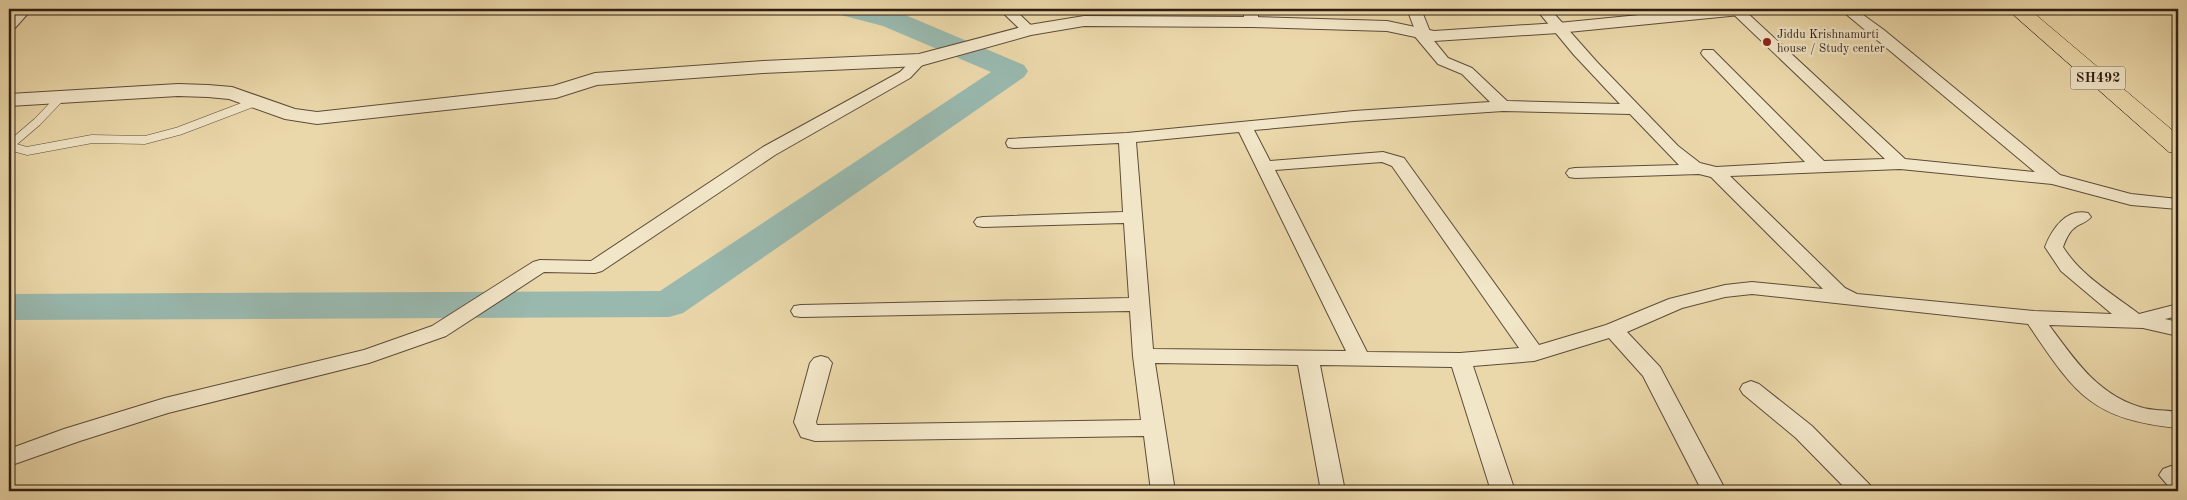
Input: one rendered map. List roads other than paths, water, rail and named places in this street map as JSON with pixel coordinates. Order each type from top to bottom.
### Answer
[{"type":"main road","name":"SH492","points":[[2017,9],[2178,147]]},
{"type":"street","points":[[9,24],[23,9]]},
{"type":"street","points":[[1006,9],[1022,32]]},
{"type":"street","points":[[1414,9],[1422,34],[1443,61],[1467,72],[1503,106]]},
{"type":"street","points":[[1543,9],[1558,28],[1682,158],[1708,170],[1844,296],[1853,300],[2034,318],[2138,321],[2178,329]]},
{"type":"street","points":[[9,100],[178,90],[232,93],[292,115],[317,118],[556,92],[596,79],[763,67],[920,60],[1022,32],[1084,21],[1251,15],[1387,26],[1434,36],[1558,28],[1740,9],[1900,164]]},
{"type":"street","points":[[1847,9],[1879,33],[2054,179]]},
{"type":"street","points":[[1708,53],[1801,149],[1820,166]]},
{"type":"street","points":[[9,458],[165,406],[369,356],[439,331],[540,266],[595,267],[769,151],[905,75],[920,60]]},
{"type":"street","points":[[1014,142],[1127,138],[1354,116],[1503,106],[1634,108]]},
{"type":"street","points":[[1245,128],[1266,166],[1360,359]]},
{"type":"street","points":[[1127,138],[1143,356],[1163,491]]},
{"type":"street","points":[[1266,166],[1382,157],[1398,162],[1534,354]]},
{"type":"street","points":[[1575,173],[1900,164],[2054,179],[2125,199],[2156,204],[2178,204]]},
{"type":"street","points":[[983,222],[1132,217]]},
{"type":"street","points":[[2082,217],[2072,220],[2063,227],[2054,247],[2058,256],[2070,268],[2138,321]]},
{"type":"street","points":[[1143,356],[1308,360],[1460,360],[1534,354],[1613,330],[1676,303],[1725,291],[1752,288],[1844,296]]},
{"type":"street","points":[[801,311],[1138,304]]},
{"type":"street","points":[[2138,321],[2178,310]]},
{"type":"street","points":[[2034,318],[2084,387],[2098,398],[2114,407],[2138,415],[2178,420]]},
{"type":"street","points":[[1613,330],[1652,372],[1714,491]]},
{"type":"street","points":[[1308,360],[1333,491]]},
{"type":"street","points":[[1460,360],[1503,491]]},
{"type":"street","points":[[821,363],[805,422],[809,431],[815,433],[1154,428]]},
{"type":"street","points":[[1752,389],[1804,432],[1862,491]]},
{"type":"lane","points":[[62,96],[37,122],[9,146],[32,150],[93,138],[138,141],[152,139],[176,132],[255,102]]},
{"type":"waterway","points":[[9,307],[669,304],[1013,71],[893,20],[851,9]]},
{"type":"place","name":"Jiddu Krishnamurti house / Study center","points":[[1767,42]]}]
